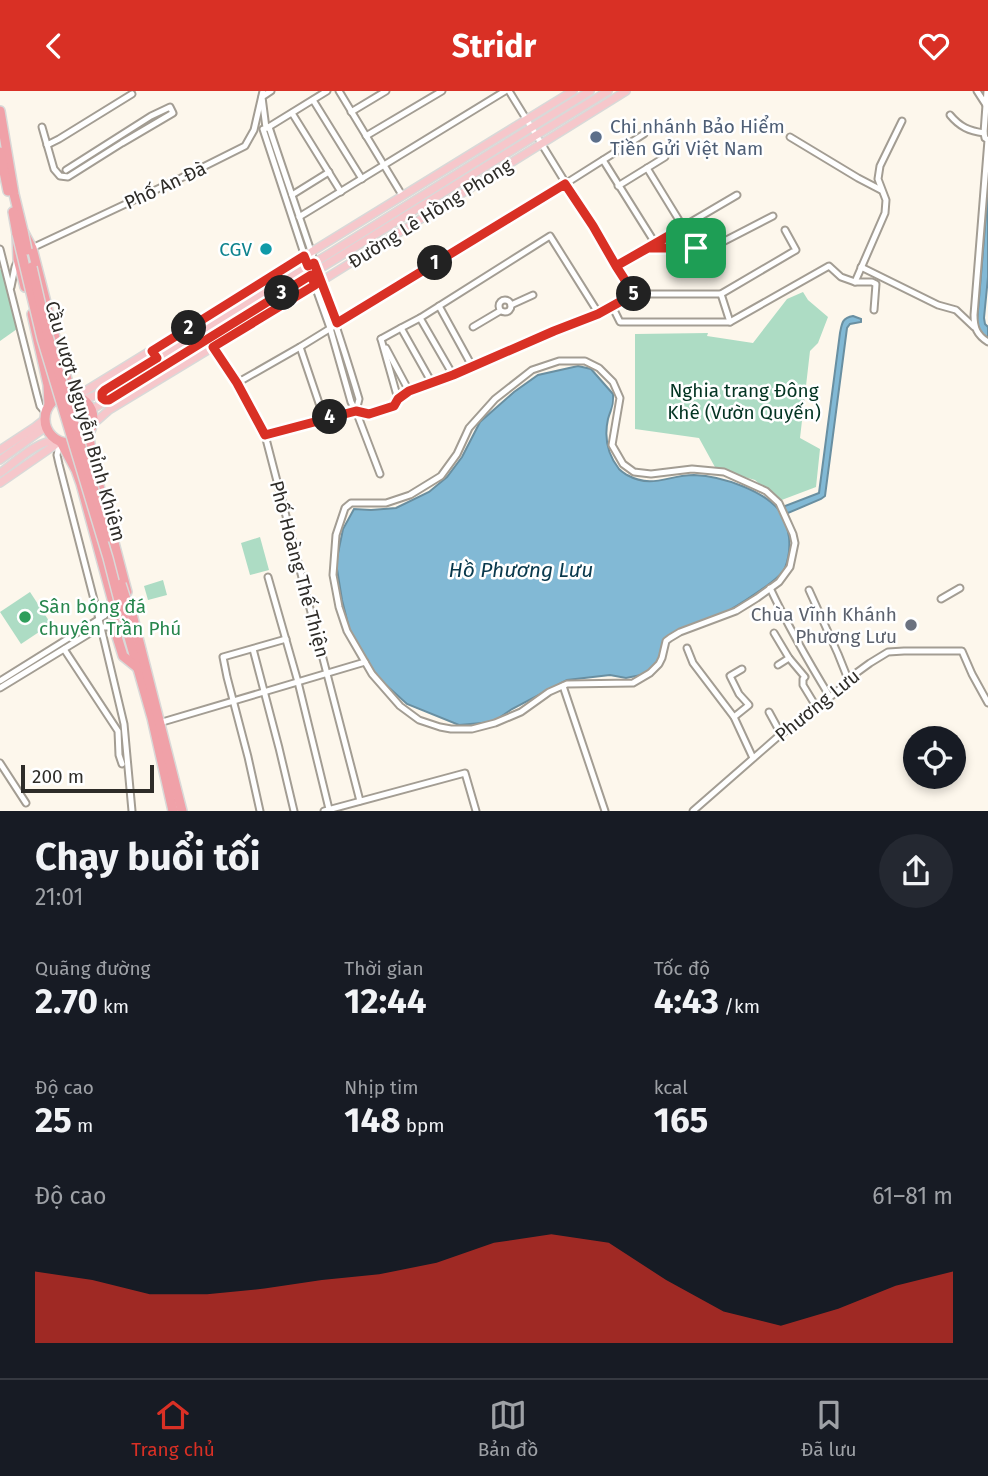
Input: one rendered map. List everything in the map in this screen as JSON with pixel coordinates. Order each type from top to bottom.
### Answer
[{"type":"highway","points":[[0,111],[20,232],[18,264],[48,385],[47,416],[52,436],[59,441],[81,484],[114,606],[114,627],[123,656],[138,668]]},
{"type":"highway","points":[[0,152],[20,232],[32,248],[60,357],[78,397],[91,410],[90,429],[97,478],[129,598],[127,614],[138,668],[173,811]]},
{"type":"highway","name":"Cầu vượt Nguyễn Bỉnh Khiêm","points":[[20,232],[127,614]]},
{"type":"highway","points":[[43,361],[46,366],[54,368],[60,357]]},
{"type":"highway","points":[[47,416],[59,397],[78,397]]},
{"type":"highway","points":[[59,441],[76,442],[90,429]]},
{"type":"highway","points":[[81,484],[81,477],[85,473],[92,473],[97,478]]},
{"type":"highway","points":[[114,606],[127,614],[183,811]]},
{"type":"main road","name":"Đường Lê Hồng Phong","points":[[78,397],[105,390],[308,254],[573,91]]},
{"type":"main road","name":"Đường Lê Hồng Phong","points":[[78,397],[311,264],[590,91]]},
{"type":"main road","name":"Đường Lê Hồng Phong","points":[[91,410],[608,91]]},
{"type":"main road","name":"Đường Lê Hồng Phong","points":[[90,429],[109,409],[318,283],[626,91]]},
{"type":"main road","points":[[105,390],[102,398],[109,400]]},
{"type":"main road","points":[[0,450],[34,428],[47,416]]},
{"type":"main road","points":[[0,460],[47,416]]},
{"type":"main road","points":[[0,473],[41,444],[49,440],[59,441]]},
{"type":"main road","points":[[0,483],[59,441]]},
{"type":"street","points":[[263,94],[271,91]]},
{"type":"street","points":[[263,94],[254,130],[266,128],[327,91]]},
{"type":"street","points":[[339,91],[402,195]]},
{"type":"street","points":[[351,112],[386,91]]},
{"type":"street","points":[[366,136],[431,94],[442,91]]},
{"type":"street","points":[[299,218],[507,91],[634,294]]},
{"type":"street","points":[[977,91],[986,105]]},
{"type":"street","points":[[974,327],[988,91]]},
{"type":"street","points":[[47,145],[132,94]]},
{"type":"street","points":[[263,94],[266,128],[314,273],[337,323],[359,400],[356,411]]},
{"type":"street","points":[[313,100],[362,179]]},
{"type":"street","points":[[42,127],[54,169],[60,176],[68,177],[173,113],[170,107],[151,116],[66,170]]},
{"type":"street","points":[[292,113],[341,192]]},
{"type":"street","points":[[950,115],[957,125],[987,136]]},
{"type":"street","points":[[855,282],[885,213],[886,200],[878,183],[880,166],[902,121]]},
{"type":"street","name":"Phố An Đà","points":[[32,248],[236,151],[245,145],[254,130]]},
{"type":"street","points":[[237,383],[300,347],[644,134]]},
{"type":"street","points":[[790,137],[883,190]]},
{"type":"street","points":[[618,186],[665,157]]},
{"type":"street","points":[[603,160],[654,243]]},
{"type":"street","points":[[647,168],[696,248]]},
{"type":"street","points":[[291,199],[329,172]]},
{"type":"street","points":[[616,266],[737,195]]},
{"type":"street","points":[[291,199],[308,254]]},
{"type":"street","points":[[648,248],[711,248],[773,216]]},
{"type":"street","points":[[265,435],[324,418],[356,411],[369,414],[394,406],[398,399],[409,391],[598,314],[634,294],[721,294],[796,250],[785,230]]},
{"type":"street","points":[[381,339],[420,318],[550,236],[598,314]]},
{"type":"street","points":[[0,249],[40,406],[47,416]]},
{"type":"street","points":[[2,265],[18,264],[11,292]]},
{"type":"street","points":[[612,306],[620,322],[730,322],[828,266],[841,277],[855,282],[872,282],[883,278]]},
{"type":"street","points":[[861,267],[938,305],[956,310],[988,342]]},
{"type":"street","points":[[872,282],[877,288],[874,310]]},
{"type":"street","points":[[318,283],[351,402],[380,474]]},
{"type":"street","points":[[721,294],[730,322]]},
{"type":"street","points":[[473,327],[500,311],[498,307],[501,301],[507,300],[511,305],[533,295]]},
{"type":"street","points":[[439,306],[472,366]]},
{"type":"street","points":[[963,317],[974,315]]},
{"type":"street","points":[[420,318],[453,375]]},
{"type":"street","points":[[401,328],[432,383]]},
{"type":"street","points":[[381,339],[409,391]]},
{"type":"street","points":[[381,339],[398,399]]},
{"type":"street","name":"Phố Hoàng Thế Thiện","points":[[213,347],[237,383],[265,435],[360,801]]},
{"type":"street","points":[[300,347],[324,418]]},
{"type":"street","points":[[585,361],[599,368],[613,382],[620,398],[612,445],[623,464],[634,472],[651,474],[692,469],[724,472],[766,491],[779,503],[793,534],[794,552],[786,572],[779,582],[770,588],[736,611],[670,638],[666,641],[659,664],[633,683],[563,686],[507,719],[484,727],[451,729],[431,724],[410,714],[372,674],[347,631],[340,607],[333,575],[336,535],[345,508],[351,503],[386,503],[410,495],[441,476],[457,454],[469,428],[495,399],[532,370],[559,362],[585,361]]},
{"type":"street","points":[[59,441],[59,464],[124,724],[132,811]]},
{"type":"street","points":[[268,577],[298,682],[327,810],[465,772],[476,811]]},
{"type":"street","points":[[770,588],[789,628],[830,697]]},
{"type":"street","points":[[941,599],[960,588]]},
{"type":"street","points":[[809,590],[848,679]]},
{"type":"street","points":[[0,681],[99,619],[114,606]]},
{"type":"street","points":[[0,688],[100,627],[114,627]]},
{"type":"street","points":[[774,633],[789,658],[805,677],[803,685],[817,708]]},
{"type":"street","points":[[260,811],[223,657],[286,639]]},
{"type":"street","points":[[687,648],[692,661],[734,717],[752,758]]},
{"type":"street","points":[[64,649],[118,731],[118,755],[122,764]]},
{"type":"street","points":[[253,649],[294,811]]},
{"type":"street","name":"Phương Lưu","points":[[693,811],[848,679],[888,652],[962,651],[988,703]]},
{"type":"street","points":[[778,666],[789,658]]},
{"type":"street","points":[[159,723],[365,662]]},
{"type":"street","points":[[734,717],[749,705],[739,694],[730,676],[742,669]]},
{"type":"street","points":[[563,686],[604,811]]},
{"type":"street","points":[[769,712],[781,734]]},
{"type":"street","points":[[0,764],[26,803]]},
{"type":"green space","points":[[0,269],[17,329],[0,341]]},
{"type":"green space","name":"Nghia trang Đông Khê (Vườn Quyến)","points":[[803,292],[808,300],[828,317],[818,343],[810,351],[800,438],[820,449],[816,487],[779,501],[755,480],[716,469],[699,438],[635,429],[635,334],[708,333],[707,336],[753,343],[787,299]]},
{"type":"green space","points":[[260,537],[269,570],[250,575],[241,543]]},
{"type":"green space","points":[[163,580],[167,595],[148,600],[144,586]]},
{"type":"green space","name":"Sân bóng đá chuyên Trần Phú","points":[[30,592],[51,624],[21,644],[0,612]]},
{"type":"water","points":[[988,191],[988,277],[984,318],[988,327],[988,339],[981,334],[977,323]]},
{"type":"water","points":[[853,316],[861,319],[861,322],[850,324],[847,328],[825,496],[788,513],[784,512],[785,506],[819,493],[840,333],[843,321]]},
{"type":"water","name":"Hồ Phương Lưu","points":[[578,366],[591,369],[613,394],[607,439],[612,458],[619,469],[645,481],[705,476],[756,492],[776,507],[784,518],[789,545],[785,568],[746,600],[715,618],[667,637],[658,661],[641,675],[567,680],[493,722],[459,725],[407,704],[375,675],[350,632],[336,563],[343,529],[354,509],[396,508],[429,492],[447,477],[462,457],[480,422],[514,392],[538,375]]},
{"type":"place","name":"Chi nhánh Bảo Hiểm Tiền Gửi Việt Nam","points":[[596,137]]},
{"type":"place","name":"CGV","points":[[266,249]]},
{"type":"place","name":"Sân bóng đá chuyên Trần Phú","points":[[25,617]]},
{"type":"place","name":"Chùa Vĩnh Khánh Phương Lưu","points":[[911,625]]},
{"type":"route","points":[[696,248],[648,248],[616,266],[565,184],[337,323],[314,263],[308,266],[304,256],[152,351],[157,358],[105,390],[102,398],[109,400],[311,275],[315,285],[213,347],[227,366],[265,435],[356,411],[369,414],[394,406],[398,399],[409,391],[598,314],[634,294],[616,266],[684,227],[696,248]]}]
